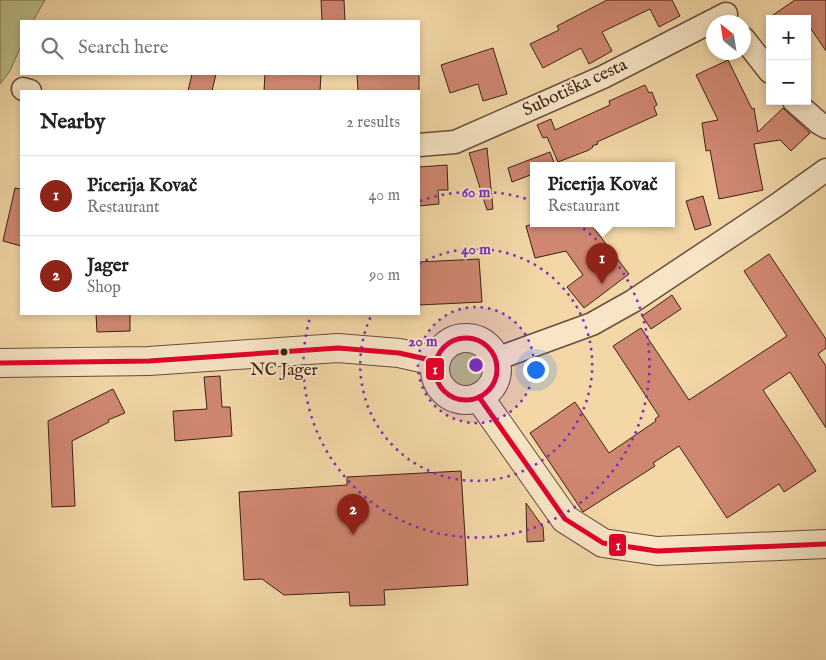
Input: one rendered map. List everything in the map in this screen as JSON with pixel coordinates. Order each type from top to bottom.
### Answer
[{"type":"street","name":"Subotiška cesta","points":[[420,145],[455,142],[603,77],[724,12]]},
{"type":"street","points":[[751,47],[766,67]]},
{"type":"street","points":[[799,105],[826,127]]},
{"type":"street","points":[[496,359],[592,324],[633,301],[777,206],[826,170]]},
{"type":"street","points":[[465,337],[478,340],[489,347],[496,359],[495,381],[479,397],[468,400],[456,398],[446,393],[438,384],[435,373],[435,361],[441,349],[452,340],[465,337]]},
{"type":"street","points":[[0,363],[148,361],[338,348],[399,353],[435,361]]},
{"type":"street","points":[[479,397],[565,519],[603,543],[657,551],[826,544]]},
{"type":"green space","points":[[0,0],[45,0],[34,20],[20,20],[20,48],[10,71],[0,84]]},
{"type":"green space","points":[[461,345],[469,345],[478,349],[484,355],[488,368],[484,381],[478,387],[469,391],[461,391],[452,387],[446,381],[442,372],[442,364],[446,355],[452,349]]},
{"type":"building","points":[[321,0],[344,0],[345,20],[322,20]]},
{"type":"building","points":[[607,0],[672,0],[680,16],[659,27],[650,9],[602,32],[612,51],[589,64],[581,48],[543,68],[530,44],[559,30],[557,26]]},
{"type":"building","points":[[795,0],[826,0],[826,51],[811,29],[811,15],[773,15]]},
{"type":"building","points":[[493,48],[507,94],[483,101],[478,84],[450,93],[441,65]]},
{"type":"building","points":[[728,60],[752,109],[754,108],[758,132],[783,108],[810,133],[791,151],[780,140],[754,144],[763,190],[719,199],[710,150],[706,151],[702,123],[718,120],[696,75]]},
{"type":"building","points":[[192,75],[216,75],[212,90],[188,90]]},
{"type":"building","points":[[265,75],[321,75],[320,90],[264,90]]},
{"type":"building","points":[[357,75],[419,75],[419,90],[358,90]]},
{"type":"building","points":[[645,85],[649,93],[652,92],[657,105],[654,107],[657,115],[597,142],[598,144],[592,146],[589,150],[558,162],[547,137],[543,138],[537,125],[551,119],[555,130],[610,105],[609,101]]},
{"type":"building","points":[[487,148],[493,209],[487,210],[469,153]]},
{"type":"building","points":[[550,152],[554,162],[530,162],[530,175],[512,182],[508,168]]},
{"type":"building","points":[[447,165],[448,190],[438,190],[439,204],[420,206],[420,167]]},
{"type":"building","points":[[15,188],[20,189],[20,246],[3,241]]},
{"type":"building","points":[[703,196],[711,225],[695,230],[686,201]]},
{"type":"building","points":[[526,226],[593,227],[629,274],[584,308],[567,287],[583,275],[566,251],[535,258]]},
{"type":"building","points":[[769,254],[826,339],[826,348],[818,354],[826,366],[826,428],[790,372],[763,390],[816,471],[784,492],[779,484],[727,518],[679,446],[653,463],[655,466],[583,512],[530,433],[575,402],[609,453],[656,421],[655,419],[659,416],[613,346],[641,328],[689,400],[787,336],[744,271]]},
{"type":"building","points":[[479,259],[482,302],[420,305],[420,262]]},
{"type":"building","points":[[672,295],[681,309],[651,329],[642,316]]},
{"type":"building","points":[[96,315],[130,315],[130,331],[97,332]]},
{"type":"building","points":[[220,376],[222,407],[230,407],[232,436],[175,441],[173,411],[207,409],[204,377]]},
{"type":"building","points":[[113,389],[125,413],[108,420],[109,422],[72,441],[75,506],[52,507],[48,421]]},
{"type":"building","points":[[461,471],[468,585],[384,590],[385,605],[350,606],[349,592],[284,595],[262,579],[244,580],[239,492],[347,485],[347,477]]},
{"type":"building","points":[[526,503],[543,527],[544,541],[527,542]]},
{"type":"transit line","name":"1","points":[[466,338],[478,340],[488,347],[495,357],[497,369],[495,381],[488,391],[478,398],[466,400],[454,398],[444,391],[437,381],[435,369],[437,357],[444,347],[454,340],[466,338]]},
{"type":"transit line","name":"1","points":[[0,363],[149,361],[338,348],[399,353],[435,361]]},
{"type":"transit line","name":"1","points":[[479,397],[565,519],[603,543],[657,551],[826,544]]},
{"type":"place","name":"Picerija Kovač","points":[[602,284]]},
{"type":"place","name":"NC Jager","points":[[284,352]]},
{"type":"place","name":"Jager","points":[[353,535]]}]
